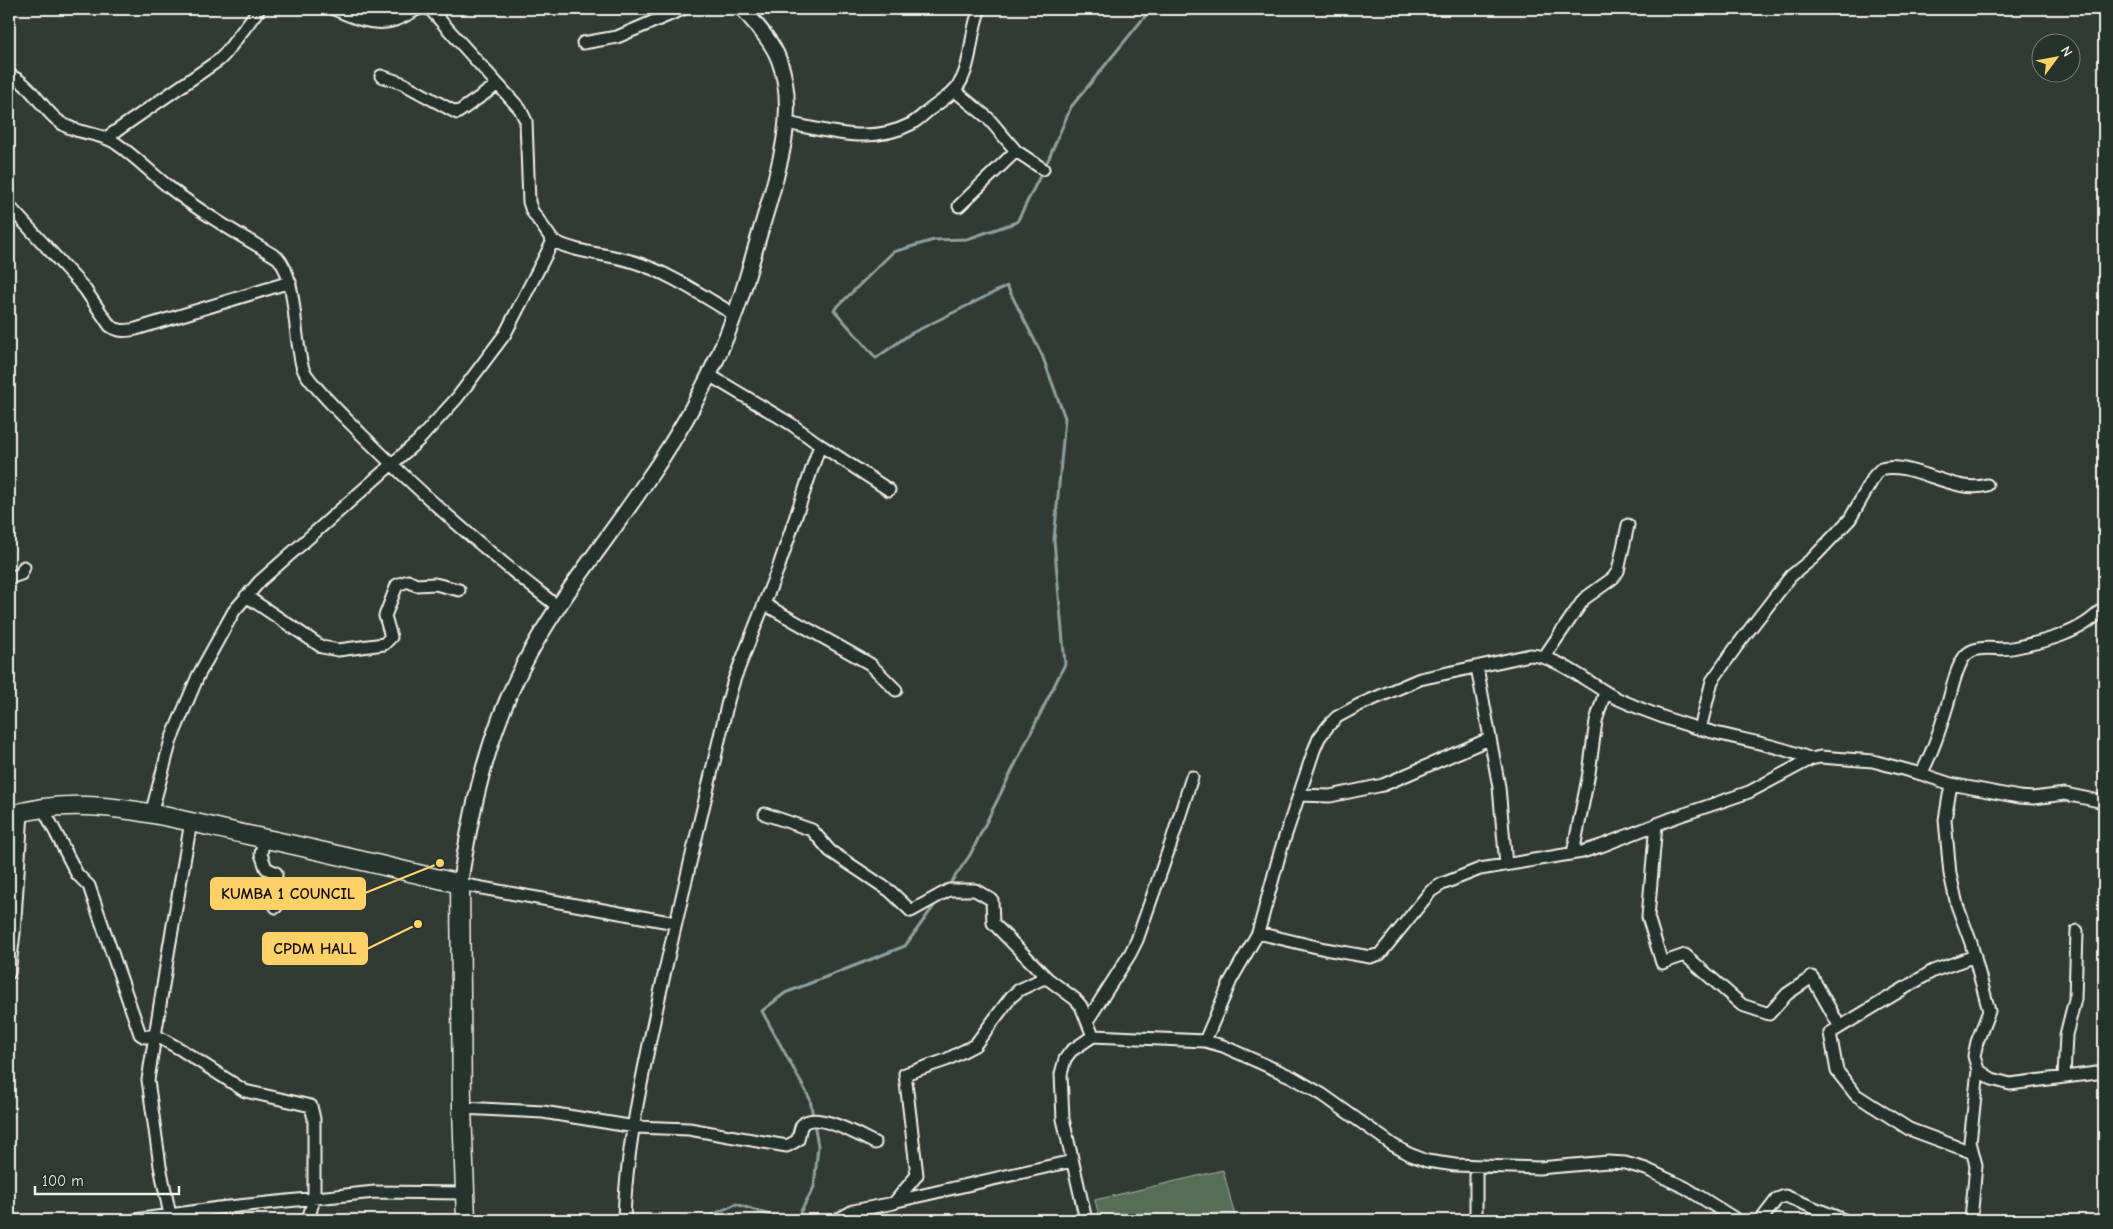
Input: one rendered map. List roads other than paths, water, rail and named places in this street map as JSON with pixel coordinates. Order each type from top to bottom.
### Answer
[{"type":"main road","points":[[15,814],[43,808],[80,805],[151,814],[264,838],[460,884],[462,1108],[466,1220]]},
{"type":"street","points":[[106,138],[219,60],[260,9]]},
{"type":"street","points":[[334,9],[355,18],[382,22],[394,20],[418,9]]},
{"type":"street","points":[[368,9],[382,22]]},
{"type":"street","points":[[430,9],[520,109],[526,121],[532,211],[553,241],[580,252],[648,266],[735,315]]},
{"type":"street","points":[[583,43],[617,37],[683,9]]},
{"type":"street","points":[[675,923],[460,884],[468,831],[486,759],[498,721],[522,668],[558,606],[645,484],[700,394],[735,315],[776,179],[787,123],[785,84],[780,61],[772,44],[743,9]]},
{"type":"street","points":[[787,123],[856,136],[878,134],[912,123],[954,91],[968,65],[974,27],[980,9]]},
{"type":"street","points":[[9,74],[23,82],[60,123],[71,130],[106,138],[118,144],[170,188],[278,258],[284,265],[290,282],[294,325],[304,371],[342,415],[392,465],[470,535],[558,606]]},
{"type":"street","points":[[381,76],[402,83],[457,113],[497,85]]},
{"type":"street","points":[[954,91],[988,118],[1016,151],[1044,169]]},
{"type":"street","points":[[959,206],[1016,151]]},
{"type":"street","points":[[9,206],[84,288],[110,326],[117,330],[136,329],[290,282]]},
{"type":"street","points":[[151,814],[171,740],[198,676],[234,612],[246,596],[318,529],[392,465],[457,398],[505,334],[553,241]]},
{"type":"street","points":[[709,375],[791,424],[889,490]]},
{"type":"street","points":[[624,1220],[625,1197],[642,1077],[675,923],[693,856],[730,694],[779,566],[820,445]]},
{"type":"street","points":[[1700,729],[1712,681],[1791,576],[1813,558],[1850,519],[1874,476],[1881,469],[1894,467],[1967,486],[1981,487],[1987,485]]},
{"type":"street","points":[[1544,657],[1584,599],[1613,578],[1618,571],[1628,525]]},
{"type":"street","points":[[9,578],[21,574],[24,567]]},
{"type":"street","points":[[246,596],[322,647],[338,650],[384,644],[391,637],[385,616],[397,585],[408,581],[416,585],[436,584],[459,590]]},
{"type":"street","points":[[764,604],[870,664],[896,690]]},
{"type":"street","points":[[1921,774],[1940,732],[1959,668],[1970,652],[1977,648],[2012,649],[2054,638],[2089,622],[2104,607]]},
{"type":"street","points":[[1205,1041],[1231,980],[1258,933],[1281,849],[1319,738],[1337,717],[1372,698],[1420,679],[1530,655],[1544,657],[1618,699],[1700,729],[1788,749],[1811,759]]},
{"type":"street","points":[[1477,667],[1500,787],[1506,865]]},
{"type":"street","points":[[1573,853],[1589,773],[1596,721],[1605,692]]},
{"type":"street","points":[[1299,795],[1330,796],[1383,785],[1490,739]]},
{"type":"street","points":[[1258,933],[1325,949],[1370,957],[1376,956],[1396,936],[1436,887],[1480,870],[1601,846],[1656,824],[1749,792],[1811,759],[1820,757],[1863,760],[1921,774],[1951,784],[2019,798],[2065,794],[2104,802]]},
{"type":"street","points":[[1088,1020],[1137,940],[1172,843],[1192,777]]},
{"type":"street","points":[[1951,784],[1945,820],[1948,861],[1957,905],[1975,956],[1989,1011],[1975,1048],[1974,1056],[1978,1070],[1972,1108],[1970,1142],[1971,1152],[1976,1165],[1971,1220]]},
{"type":"street","points":[[43,808],[77,874],[89,886],[140,1034],[145,1037],[155,1035],[245,1091],[311,1106],[314,1119],[314,1199],[308,1220]]},
{"type":"street","points":[[9,973],[14,933],[15,814]]},
{"type":"street","points":[[765,814],[812,830],[830,851],[890,891],[911,911],[949,890],[975,890],[992,900],[993,923],[1048,979],[1075,999],[1088,1020],[1093,1036]]},
{"type":"street","points":[[171,1218],[160,1166],[148,1080],[191,822]]},
{"type":"street","points":[[1656,824],[1648,917],[1662,963],[1685,955],[1742,1004],[1768,1014],[1787,994],[1812,977],[1840,1027]]},
{"type":"street","points":[[264,838],[261,854],[266,868],[276,873],[276,907]]},
{"type":"street","points":[[2064,1077],[2066,1035],[2075,998],[2077,930]]},
{"type":"street","points":[[1971,1152],[1909,1129],[1856,1095],[1837,1072],[1830,1033],[1934,971],[1975,956]]},
{"type":"street","points":[[897,1201],[917,1175],[905,1074],[946,1060],[975,1045],[1011,997],[1039,980],[1048,979]]},
{"type":"street","points":[[1086,1220],[1063,1119],[1061,1074],[1065,1060],[1072,1050],[1093,1036],[1205,1041],[1224,1046],[1292,1077],[1323,1095],[1409,1154],[1427,1161],[1476,1166],[1539,1168],[1608,1162],[1625,1163],[1646,1169],[1686,1188],[1737,1220]]},
{"type":"street","points":[[1978,1070],[1992,1079],[2010,1084],[2104,1072]]},
{"type":"street","points":[[462,1108],[543,1112],[635,1126],[689,1130],[787,1146],[798,1140],[802,1125],[806,1122],[822,1121],[836,1124],[876,1143]]},
{"type":"street","points":[[837,1220],[853,1211],[891,1204],[897,1201],[1072,1161]]},
{"type":"street","points":[[1476,1166],[1476,1220]]},
{"type":"street","points":[[135,1220],[171,1218],[218,1208],[375,1192],[464,1193]]},
{"type":"street","points":[[1762,1220],[1777,1199],[1785,1196],[1844,1220]]},
{"type":"waterway","points":[[1045,167],[1071,107],[1151,9]]},
{"type":"waterway","points":[[947,888],[970,855],[1065,664],[1054,540],[1065,418],[1042,355],[1007,286],[910,334],[876,358],[834,310],[893,252],[934,240],[967,239],[1017,222],[1042,172]]},
{"type":"waterway","points":[[796,1220],[814,1187],[818,1146],[810,1099],[762,1011],[785,993],[905,946],[936,903]]},
{"type":"waterway","points":[[701,1220],[736,1204],[785,1220]]},
{"type":"place","name":"KUMBA 1 COUNCIL","points":[[440,863]]},
{"type":"place","name":"CPDM HALL","points":[[418,924]]}]
